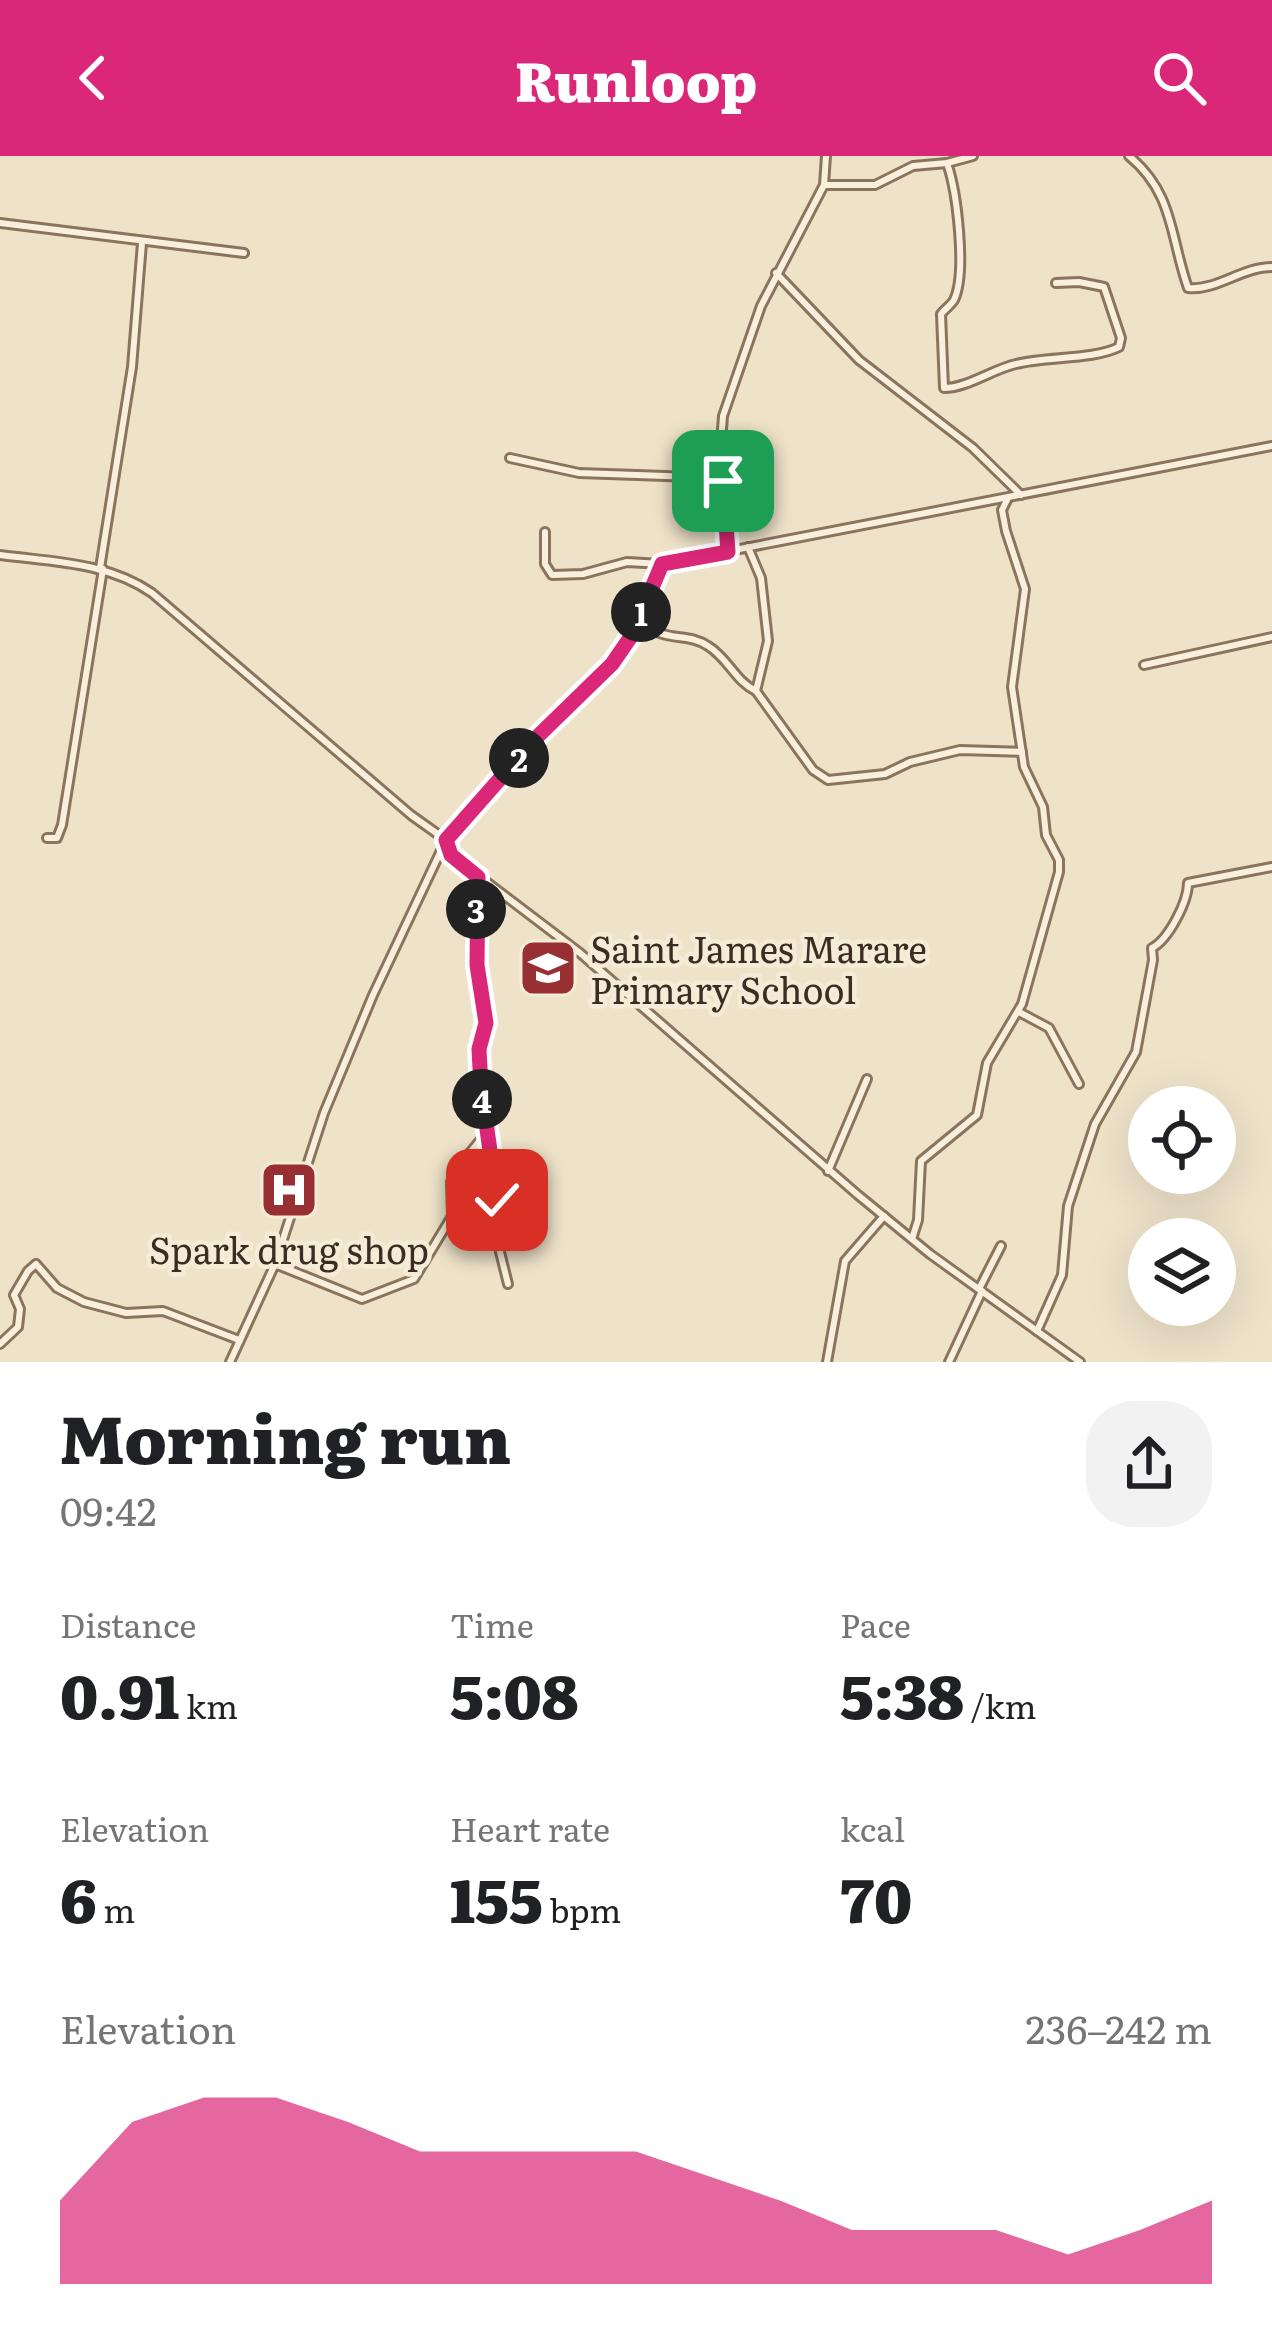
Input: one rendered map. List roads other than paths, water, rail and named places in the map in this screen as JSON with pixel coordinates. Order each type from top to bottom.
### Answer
[{"type":"street","points":[[728,552],[720,435],[724,416],[776,273],[824,185],[826,156]]},
{"type":"street","points":[[824,185],[875,185],[913,166],[947,164],[973,156]]},
{"type":"street","points":[[1130,156],[1162,193],[1188,288],[1204,288],[1239,272],[1272,267]]},
{"type":"street","points":[[947,164],[960,239],[956,295],[941,314],[944,388],[1015,364],[1119,347],[1121,338],[1104,287],[1056,283]]},
{"type":"street","points":[[0,223],[244,253]]},
{"type":"street","points":[[46,838],[57,838],[62,825],[132,368],[142,243]]},
{"type":"street","points":[[776,273],[859,359],[974,448],[1021,495]]},
{"type":"street","points":[[544,532],[545,564],[552,575],[584,574],[627,562],[662,564],[728,552],[1272,446]]},
{"type":"street","points":[[510,458],[579,473],[723,478]]},
{"type":"street","points":[[912,1239],[918,1220],[921,1161],[974,1120],[987,1063],[1019,1012],[1060,866],[1046,835],[1043,807],[1025,771],[1012,687],[1025,589],[1006,532],[1002,510],[1008,497]]},
{"type":"street","points":[[748,545],[761,578],[768,641],[757,691]]},
{"type":"street","points":[[0,555],[101,568],[152,593],[446,840],[451,855],[580,953],[828,1171],[1080,1362]]},
{"type":"street","points":[[230,1362],[275,1264],[324,1113],[446,840],[536,738],[612,664],[662,564]]},
{"type":"street","points":[[638,620],[661,636],[705,644],[740,681],[757,691],[813,770],[828,780],[886,774],[910,762],[960,749],[1022,752]]},
{"type":"street","points":[[1144,665],[1272,637]]},
{"type":"street","points":[[1037,1331],[1062,1275],[1068,1206],[1095,1124],[1136,1052],[1152,948],[1164,941],[1188,894],[1188,884],[1272,867]]},
{"type":"street","points":[[478,877],[477,965],[486,1023],[479,1049],[500,1252],[508,1284]]},
{"type":"street","points":[[1019,1012],[1048,1028],[1079,1084]]},
{"type":"street","points":[[828,1171],[867,1079]]},
{"type":"street","points":[[275,1264],[352,1298],[414,1279],[452,1216],[455,1171],[487,1132]]},
{"type":"street","points":[[827,1362],[845,1261],[884,1216]]},
{"type":"street","points":[[949,1362],[1001,1246]]},
{"type":"street","points":[[0,1344],[18,1327],[20,1309],[14,1295],[36,1264],[57,1288],[84,1302],[126,1313],[163,1311],[239,1340]]},
{"type":"place","name":"Saint James Marare Primary School","points":[[548,968]]},
{"type":"place","name":"Spark drug shop","points":[[289,1190]]}]
